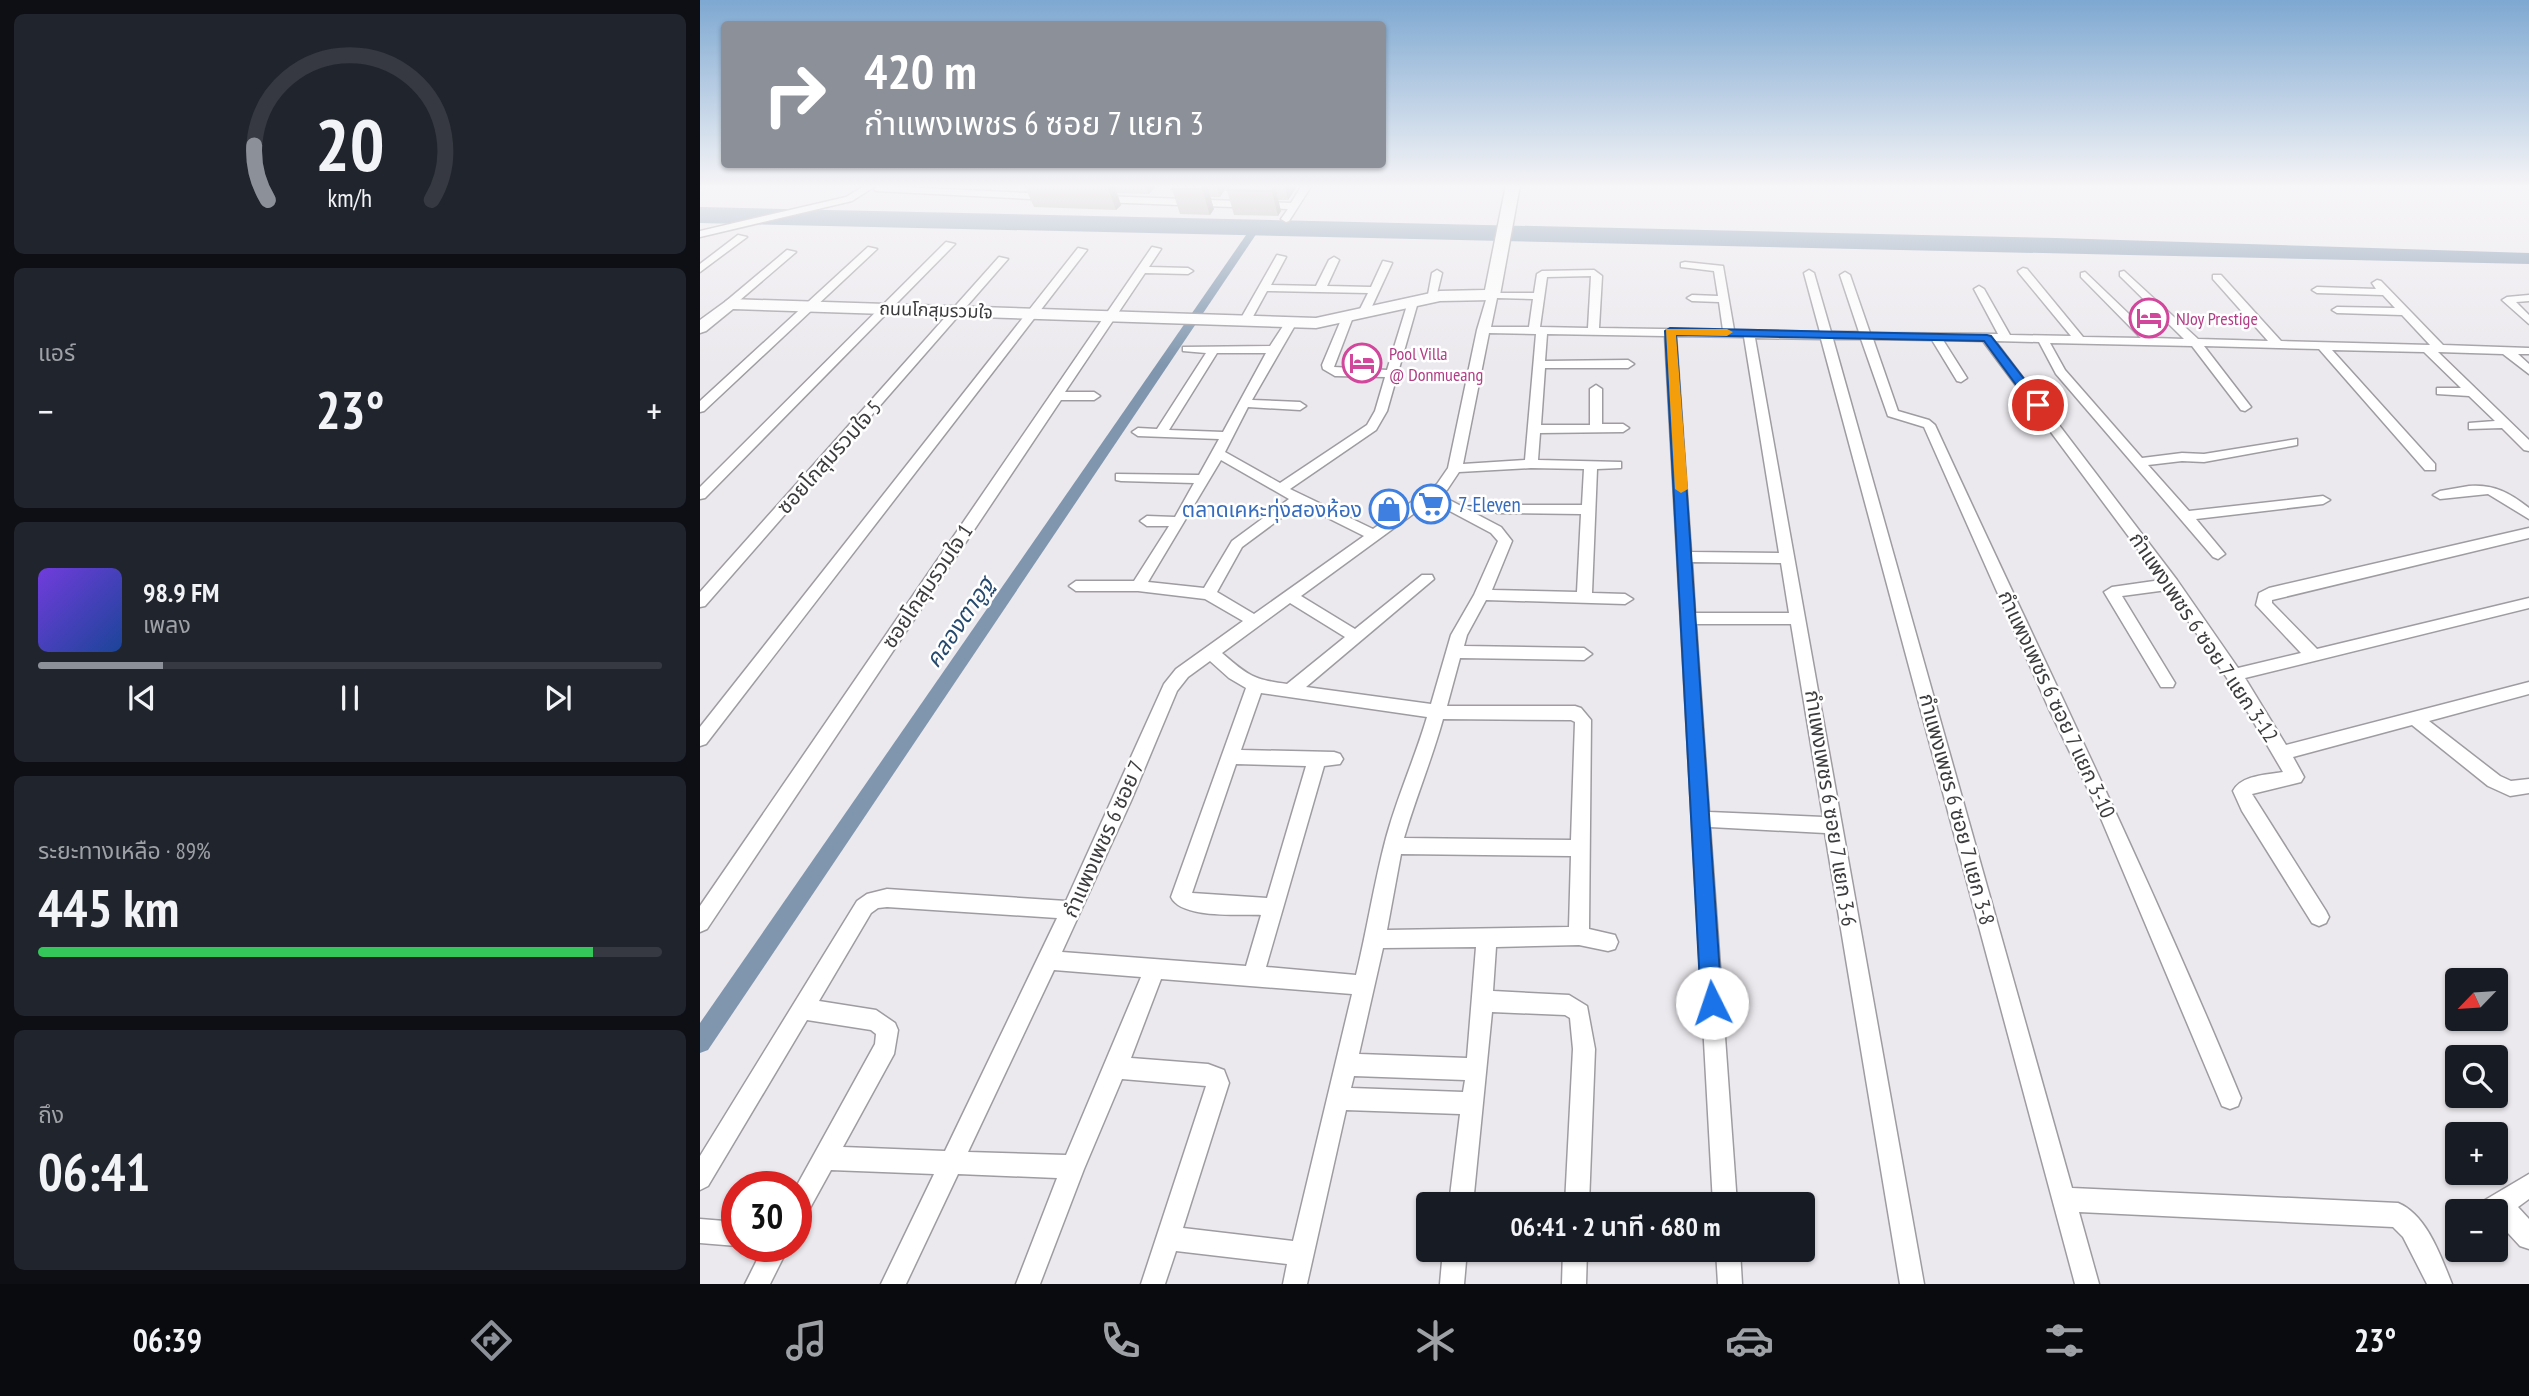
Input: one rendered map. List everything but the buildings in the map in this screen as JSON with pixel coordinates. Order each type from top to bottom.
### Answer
[{"type":"street","points":[[700,269],[732,245]]},
{"type":"street","points":[[700,495],[949,245]]},
{"type":"street","points":[[1504,245],[1483,330],[1455,468],[1531,464],[1616,465]]},
{"type":"street","points":[[700,408],[872,249]]},
{"type":"street","points":[[700,739],[1082,250]]},
{"type":"street","points":[[700,328],[791,252]]},
{"type":"street","name":"ซอยโกสุมรวมใจ 1","points":[[700,923],[1146,257],[1188,271]]},
{"type":"street","points":[[1246,320],[1281,257]]},
{"type":"street","name":"ซอยโกสุมรวมใจ 5","points":[[700,602],[1003,259]]},
{"type":"street","points":[[1320,289],[1334,260]]},
{"type":"street","points":[[1364,313],[1387,263]]},
{"type":"street","points":[[1685,265],[1719,268],[1729,332]]},
{"type":"street","points":[[1531,464],[1540,365],[1538,330],[1542,274],[1597,269],[1593,330]]},
{"type":"street","points":[[2023,271],[2081,341]]},
{"type":"street","points":[[1431,298],[1437,273]]},
{"type":"street","name":"กำแพงเพชร 6 ซอย 7 แยก 3-8","points":[[1809,273],[2087,1284]]},
{"type":"street","points":[[2124,274],[2196,344],[2245,407]]},
{"type":"street","points":[[1845,275],[1865,335]]},
{"type":"street","points":[[2085,275],[2152,343]]},
{"type":"street","points":[[2217,277],[2279,346]]},
{"type":"street","points":[[1264,288],[1374,290]]},
{"type":"street","points":[[2317,290],[2381,288],[2473,392],[2529,447]]},
{"type":"street","points":[[1979,289],[2006,338]]},
{"type":"street","points":[[1202,319],[1316,323],[1431,298],[1539,296]]},
{"type":"street","points":[[1692,298],[1725,299]]},
{"type":"street","points":[[2529,298],[2507,300],[2529,321]]},
{"type":"street","points":[[1280,489],[1372,427],[1381,411],[1413,302]]},
{"type":"street","name":"ถนนโกสุมรวมใจ","points":[[729,304],[1202,319]]},
{"type":"street","points":[[2337,310],[2404,312]]},
{"type":"street","points":[[1347,317],[1328,365],[1329,369],[1335,372],[1392,374]]},
{"type":"street","points":[[1138,586],[1180,522],[1243,403],[1291,322]]},
{"type":"street","points":[[1483,330],[1935,336],[2529,351]]},
{"type":"street","points":[[1670,331],[1724,1192]]},
{"type":"street","name":"กำแพงเพชร 6 ซอย 7 แยก 3-6","points":[[1749,333],[1912,1284]]},
{"type":"street","name":"กำแพงเพชร 6 ซอย 7 แยก 3-10","points":[[1865,335],[1894,416],[1922,421],[1928,425],[2057,709],[2103,802],[2230,1098]]},
{"type":"street","points":[[1935,336],[1961,378]]},
{"type":"street","name":"กำแพงเพชร 6 ซอย 7 แยก 3-12","points":[[1987,338],[2172,584],[2282,752],[2295,776],[2256,784],[2242,791],[2248,806],[2319,917]]},
{"type":"street","points":[[2043,340],[2060,371],[2218,554]]},
{"type":"street","points":[[2323,347],[2430,467]]},
{"type":"street","points":[[1187,349],[1274,350]]},
{"type":"street","points":[[1161,433],[1213,349]]},
{"type":"street","points":[[2507,351],[2529,370]]},
{"type":"street","points":[[1540,365],[1628,364]]},
{"type":"street","points":[[1596,389],[1596,428]]},
{"type":"street","points":[[2441,391],[2473,392]]},
{"type":"street","points":[[1055,396],[1094,396]]},
{"type":"street","points":[[1243,403],[1300,406]]},
{"type":"street","points":[[2473,426],[2505,424]]},
{"type":"street","points":[[1534,429],[1623,428]]},
{"type":"street","points":[[1138,432],[1226,436]]},
{"type":"street","points":[[2139,462],[2182,457],[2204,458],[2292,442]]},
{"type":"street","points":[[1218,453],[1280,489],[1375,536]]},
{"type":"street","points":[[1584,599],[1591,465]]},
{"type":"street","name":"กำแพงเพชร 6 ซอย 7","points":[[893,1284],[1122,801],[1170,688],[1182,673],[1432,496],[1449,479],[1455,468]]},
{"type":"street","points":[[1121,477],[1203,479]]},
{"type":"street","points":[[2440,495],[2491,489],[2505,495],[2529,515]]},
{"type":"street","points":[[1295,1284],[1375,939],[1393,846],[1438,712],[1459,635],[1482,596],[1502,551],[1503,536],[1432,496]]},
{"type":"street","points":[[1208,594],[1237,544],[1299,498]]},
{"type":"street","points":[[2184,516],[2323,500]]},
{"type":"street","points":[[1497,509],[1590,510]]},
{"type":"street","points":[[1147,522],[1180,522]]},
{"type":"street","points":[[2314,656],[2264,605],[2264,597],[2274,592],[2529,533]]},
{"type":"street","points":[[1686,557],[1789,558]]},
{"type":"street","points":[[1291,690],[1427,579]]},
{"type":"street","points":[[2167,683],[2112,592],[2172,584]]},
{"type":"street","points":[[1076,586],[1138,586],[1208,594],[1255,621]]},
{"type":"street","points":[[1482,596],[1625,599]]},
{"type":"street","points":[[1290,597],[1356,637]]},
{"type":"street","points":[[2234,676],[2529,603]]},
{"type":"street","points":[[1689,619],[1799,618]]},
{"type":"street","points":[[1211,652],[1236,674],[1255,686],[1438,712],[1575,713],[1581,716],[1582,848],[1579,936]]},
{"type":"street","points":[[1455,652],[1584,654]]},
{"type":"street","points":[[1255,686],[1181,897],[1191,904],[1273,908]]},
{"type":"street","points":[[2282,752],[2529,688]]},
{"type":"street","points":[[2414,718],[2494,781],[2510,789],[2529,786]]},
{"type":"street","points":[[1231,757],[1326,759],[1273,908],[1253,978]]},
{"type":"street","points":[[1699,819],[1833,825]]},
{"type":"street","points":[[1393,846],[1582,848]]},
{"type":"street","points":[[700,1178],[864,908],[874,900],[887,898],[1070,910]]},
{"type":"street","points":[[1375,939],[1579,936],[1608,942]]},
{"type":"street","points":[[1462,1192],[1477,1069],[1487,937]]},
{"type":"street","points":[[1048,960],[1363,985]]},
{"type":"street","points":[[1028,1284],[1154,970]]},
{"type":"street","points":[[1482,1001],[1569,1005],[1580,1013],[1584,1049],[1578,1192]]},
{"type":"street","points":[[803,1010],[876,1020],[887,1030],[886,1045],[812,1181]]},
{"type":"street","points":[[1346,1065],[1477,1069]]},
{"type":"street","points":[[1116,1068],[1208,1075],[1218,1083],[1153,1284]]},
{"type":"street","points":[[1338,1099],[1473,1103]]},
{"type":"street","points":[[825,1157],[1073,1167]]},
{"type":"street","points":[[2507,1199],[2529,1186]]},
{"type":"street","points":[[2064,1199],[2398,1215],[2416,1234],[2440,1284]]},
{"type":"street","points":[[2508,1220],[2529,1237]]},
{"type":"street","points":[[700,1231],[721,1233]]},
{"type":"street","points":[[1169,1238],[1303,1254]]},
{"type":"street","points":[[757,1284],[769,1262]]},
{"type":"street","points":[[1452,1282],[1454,1262]]},
{"type":"street","points":[[1574,1284],[1575,1262]]},
{"type":"street","points":[[1729,1262],[1730,1284]]},
{"type":"water","points":[[1678,245],[2274,245],[2529,253],[2529,264]]},
{"type":"waterway","name":"คลองตาอูฐ","points":[[700,1042],[1244,245]]},
{"type":"slow traffic","points":[[1681,489],[1670,331],[1727,332]]},
{"type":"place","name":"NJoy Prestige","points":[[2149,318]]},
{"type":"place","name":"Pool Villa @ Donmueang","points":[[1362,363]]},
{"type":"place","name":"7-Eleven","points":[[1431,504]]},
{"type":"place","name":"ตลาดเคหะทุ่งสองห้อง","points":[[1389,509]]},
{"type":"route","points":[[1712,1003],[1670,331],[1987,338],[2038,405]]}]
